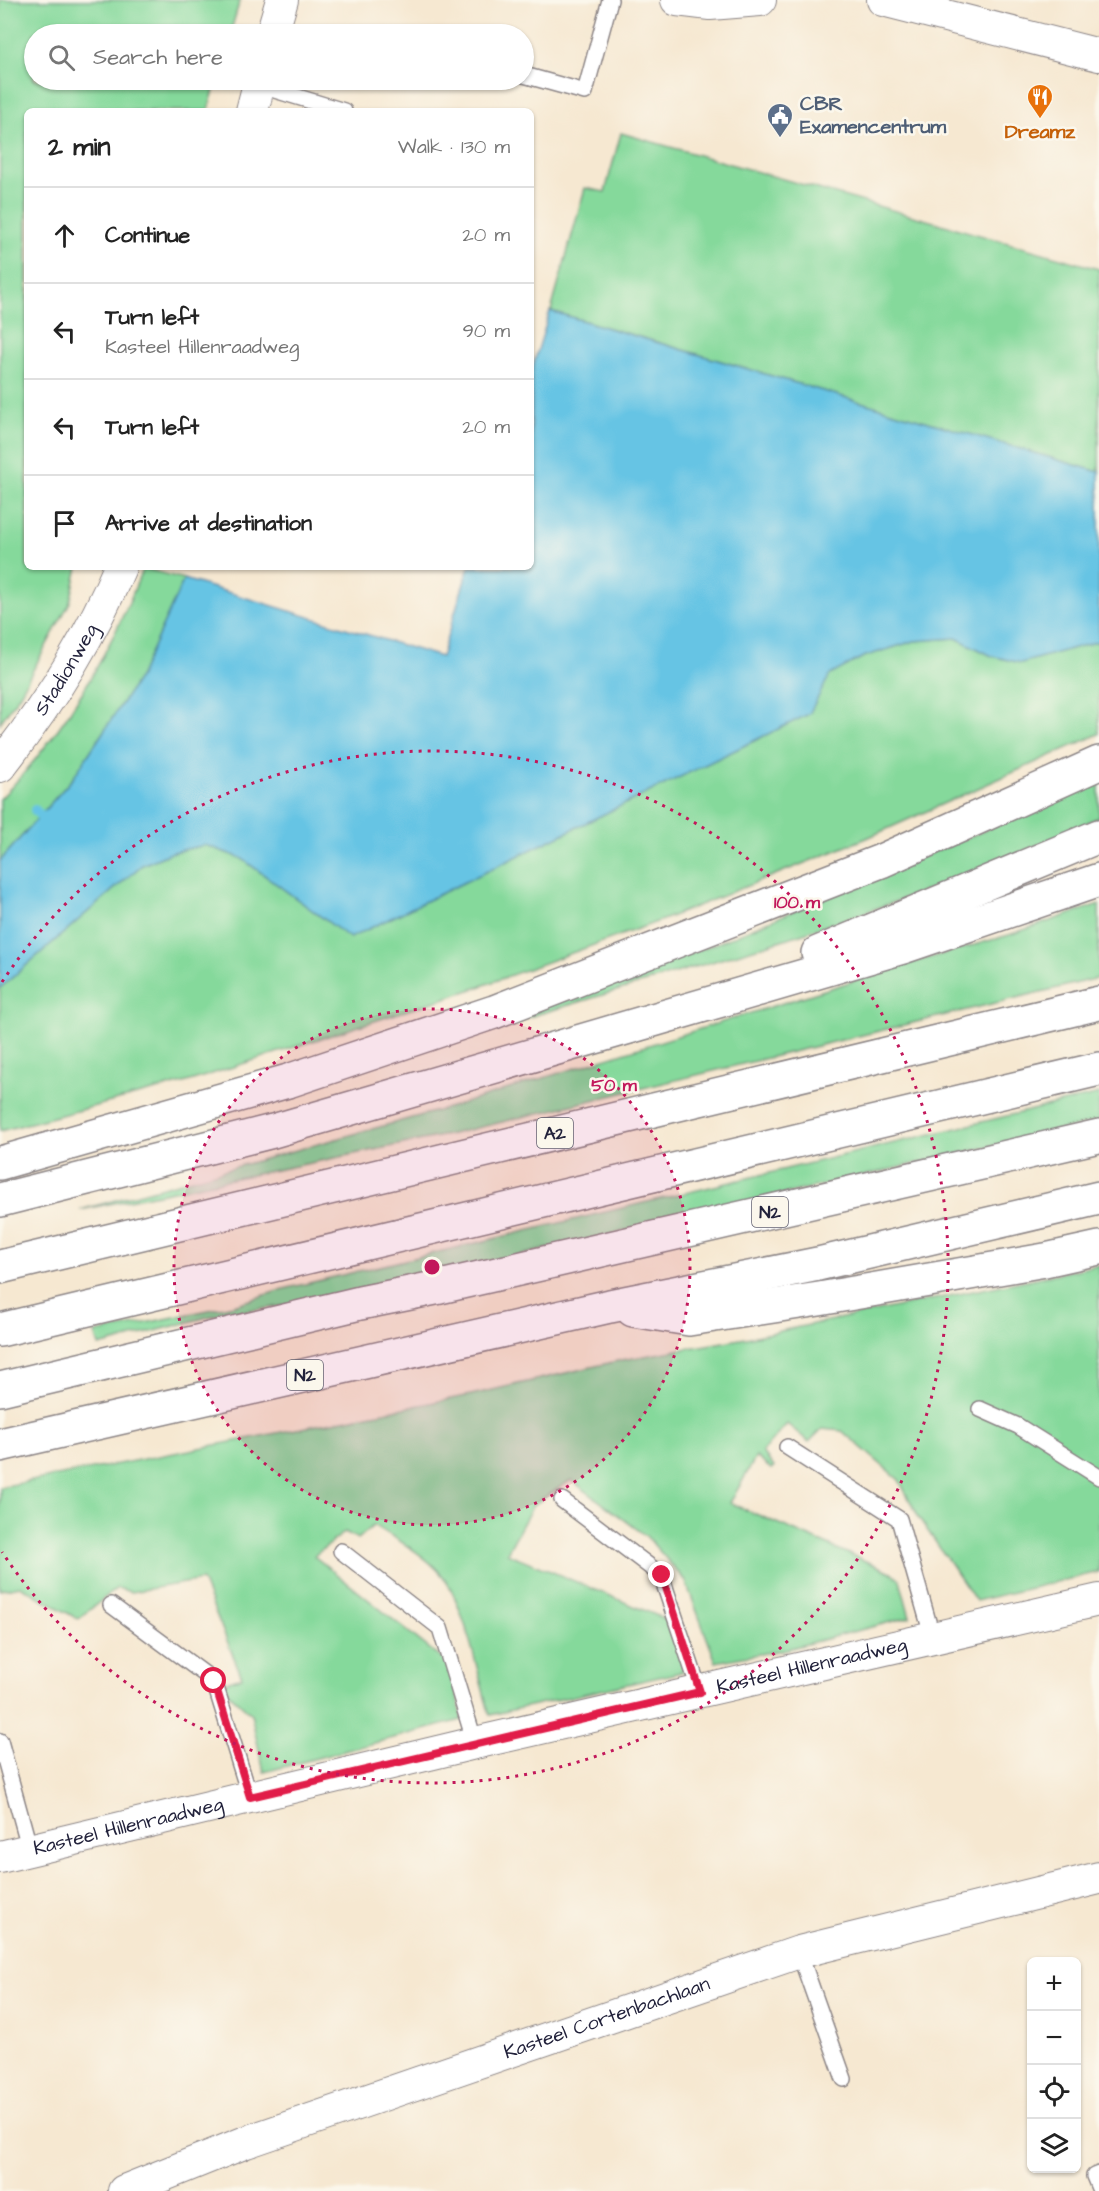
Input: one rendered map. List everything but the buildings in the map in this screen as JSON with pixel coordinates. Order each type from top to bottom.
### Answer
[{"type":"highway","points":[[0,1163],[288,1081],[494,1012],[881,861],[1099,763]]},
{"type":"highway","points":[[678,1012],[1099,836]]},
{"type":"highway","points":[[0,1200],[273,1131],[903,947],[1099,880]]},
{"type":"highway","name":"A2","points":[[0,1267],[1099,1003]]},
{"type":"highway","points":[[0,1330],[1099,1069]]},
{"type":"highway","name":"N2","points":[[0,1389],[360,1303],[440,1287],[1099,1136]]},
{"type":"highway","name":"N2","points":[[0,1445],[610,1306],[819,1264],[1099,1198]]},
{"type":"highway","name":"N2","points":[[610,1306],[689,1318],[876,1290],[1099,1248]]},
{"type":"street","points":[[275,24],[282,0]]},
{"type":"street","points":[[677,0],[710,4],[760,0]]},
{"type":"street","points":[[883,0],[1099,55]]},
{"type":"street","name":"Stadionweg","points":[[0,766],[46,705],[69,669],[109,594],[119,570]]},
{"type":"street","name":"Kasteel Hillenraadweg","points":[[15,1853],[475,1743],[1099,1600]]},
{"type":"street","name":"Kasteel Cortenbachlaan","points":[[124,2191],[246,2142],[799,1952],[1099,1878]]},
{"type":"lane","points":[[534,78],[585,92],[610,0]]},
{"type":"lane","points":[[257,92],[330,108]]},
{"type":"lane","points":[[980,1409],[1018,1426],[1099,1477]]},
{"type":"lane","points":[[787,1447],[899,1519],[933,1639]]},
{"type":"lane","points":[[562,1500],[662,1575],[700,1692]]},
{"type":"lane","points":[[341,1551],[440,1628],[475,1743]]},
{"type":"lane","points":[[111,1605],[214,1681],[250,1797]]},
{"type":"lane","points":[[0,1741],[15,1853]]},
{"type":"lane","points":[[799,1952],[844,2079]]},
{"type":"lane","points":[[1099,2174],[1094,2176],[1099,2188]]},
{"type":"green space","points":[[0,0],[240,0],[233,24],[24,24],[24,90],[214,90],[209,108],[24,108],[24,570],[77,570],[70,602],[20,694],[0,723]]},
{"type":"green space","points":[[621,133],[1099,269],[1099,472],[551,311],[585,188],[605,192]]},
{"type":"green space","points":[[142,570],[184,579],[140,676],[73,778],[0,861],[0,799],[44,748],[83,691],[116,631]]},
{"type":"green space","points":[[956,638],[992,656],[1021,663],[1099,641],[1099,734],[867,838],[665,919],[476,988],[187,1082],[0,1131],[0,988],[142,865],[173,852],[205,845],[241,858],[350,938],[809,714],[829,675],[863,657],[914,641]]},
{"type":"green space","points":[[1099,782],[1099,817],[948,882],[869,911],[710,963],[472,1034],[720,942]]},
{"type":"green space","points":[[1099,904],[1099,978],[452,1134],[80,1210],[448,1108],[904,965],[1009,935]]},
{"type":"green space","points":[[1099,1094],[1099,1121],[371,1290],[270,1308],[219,1314],[99,1346],[95,1333],[234,1305],[284,1289]]},
{"type":"green space","points":[[1099,1265],[1099,1572],[976,1601],[919,1518],[899,1480],[842,1431],[822,1429],[809,1442],[787,1424],[762,1452],[774,1467],[771,1469],[756,1457],[730,1503],[891,1572],[900,1580],[910,1617],[787,1649],[716,1662],[685,1580],[646,1536],[571,1480],[533,1505],[507,1553],[670,1621],[686,1671],[490,1715],[466,1629],[447,1582],[423,1557],[374,1525],[358,1539],[345,1532],[314,1556],[451,1666],[462,1720],[264,1772],[251,1714],[219,1684],[242,1677],[202,1580],[131,1592],[117,1588],[78,1619],[20,1586],[0,1590],[0,1487],[471,1395],[622,1360],[746,1338]]},
{"type":"water","points":[[550,311],[1099,472],[1099,641],[1021,663],[992,656],[956,638],[914,641],[863,657],[830,675],[809,714],[350,938],[241,858],[205,845],[173,852],[142,865],[0,988],[0,861],[73,778],[140,676],[184,579],[441,657],[468,570],[534,570],[534,362]]},
{"type":"waterway","points":[[35,810],[49,825]]},
{"type":"place","name":"Dreamz","points":[[1040,120]]},
{"type":"place","name":"CBR Examencentrum","points":[[780,139]]},
{"type":"route","points":[[214,1681],[250,1797],[700,1692],[662,1575]]}]
